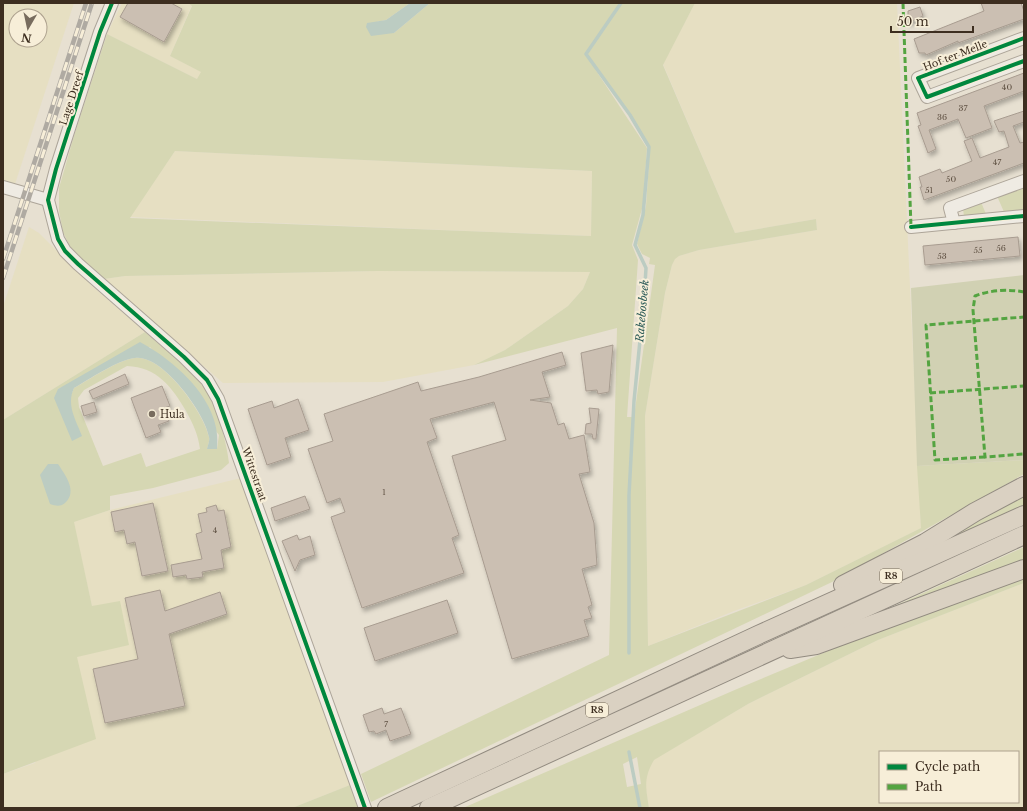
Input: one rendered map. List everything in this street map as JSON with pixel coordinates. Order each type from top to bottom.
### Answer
[{"type":"highway","name":"R8","points":[[758,635],[790,612],[925,543],[975,512],[1024,486]]},
{"type":"highway","name":"R8","points":[[387,808],[758,635],[1024,515]]},
{"type":"highway","name":"R8","points":[[428,808],[761,654],[1024,536]]},
{"type":"highway","name":"R8","points":[[761,654],[816,644],[1024,569]]},
{"type":"street","name":"Lage Dreef","points":[[48,200],[56,169],[100,32],[112,3]]},
{"type":"street","name":"Hof ter Melle","points":[[1024,38],[918,78],[927,96],[1024,60]]},
{"type":"street","points":[[954,223],[950,208],[1024,181]]},
{"type":"street","points":[[3,187],[48,200]]},
{"type":"street","name":"Wittestraat","points":[[48,200],[55,229],[65,251],[184,357],[207,380],[218,399],[228,422],[365,808]]},
{"type":"street","points":[[911,227],[1024,216]]},
{"type":"shaded area","points":[[3,3],[74,3],[15,184],[3,180]]},
{"type":"shaded area","points":[[122,3],[188,3],[192,5],[170,56],[202,72],[197,79],[107,34]]},
{"type":"shaded area","points":[[410,3],[430,3],[394,33],[371,36],[366,27],[367,23],[386,20]]},
{"type":"shaded area","points":[[695,3],[897,3],[921,528],[806,585],[734,611],[648,646],[645,416],[665,293],[672,265],[675,258],[699,250],[817,230],[816,219],[735,233],[663,64]]},
{"type":"shaded area","points":[[175,151],[592,171],[591,236],[130,217]]},
{"type":"shaded area","points":[[29,227],[39,233],[92,286],[145,332],[3,420],[3,307]]},
{"type":"shaded area","points":[[377,271],[590,272],[583,289],[568,306],[505,350],[474,365],[383,382],[223,383],[104,279],[125,276]]},
{"type":"shaded area","points":[[140,342],[154,350],[168,361],[195,386],[205,400],[213,416],[217,432],[217,449],[207,449],[209,438],[206,427],[200,414],[181,387],[157,365],[146,359],[135,358],[120,362],[74,388],[71,406],[82,436],[72,441],[54,398],[58,389]]},
{"type":"shaded area","points":[[48,464],[58,464],[69,483],[69,498],[60,506],[50,504],[40,475]]},
{"type":"shaded area","points":[[241,478],[350,785],[292,808],[3,808],[3,774],[35,763],[77,657],[92,606],[73,522],[110,510]]},
{"type":"shaded area","points":[[1024,583],[1024,808],[649,808],[645,783],[646,773],[653,760],[748,704],[878,640]]},
{"type":"green space","points":[[188,3],[410,3],[386,20],[367,24],[394,33],[430,3],[695,3],[663,65],[735,233],[816,219],[817,230],[699,250],[679,256],[675,259],[672,265],[665,293],[645,416],[648,646],[806,585],[921,528],[917,466],[1024,460],[1024,474],[832,582],[371,802],[361,774],[609,655],[617,328],[474,365],[505,350],[568,306],[583,289],[590,272],[377,271],[125,276],[104,279],[70,247],[63,232],[59,211],[59,188],[74,136],[107,34],[197,79],[201,72],[170,56],[192,6]],"holes":[[[595,69],[621,101],[650,147],[646,206],[637,244],[642,254],[650,258],[649,264],[655,265],[634,417],[627,417],[638,260],[632,245],[643,205],[647,148]],[[175,151],[592,171],[591,236],[130,218]]]},
{"type":"green space","points":[[1024,186],[1024,211],[1004,212],[997,196]]},
{"type":"green space","points":[[981,202],[986,214],[964,216],[963,209]]},
{"type":"green space","points":[[1024,275],[1024,460],[917,466],[911,288]]},
{"type":"green space","points":[[145,332],[186,368],[206,390],[214,405],[221,425],[229,463],[221,470],[153,488],[110,496],[110,510],[74,522],[92,606],[120,601],[129,645],[77,657],[96,739],[3,774],[3,420]],"holes":[[[150,347],[219,435],[217,449],[207,449],[209,438],[199,414],[191,400],[169,375],[157,365],[146,359],[135,358],[120,362],[74,388],[71,395],[70,405],[58,389]],[[127,366],[147,370],[155,374],[169,386],[181,402],[191,420],[197,434],[200,449],[146,467],[141,453],[103,466],[79,407],[78,398],[84,390]]]},
{"type":"green space","points":[[1024,493],[1024,505],[900,562]]},
{"type":"green space","points":[[1024,547],[1024,562],[875,615]]},
{"type":"green space","points":[[1024,576],[1024,583],[878,640],[748,704],[654,760],[648,773],[646,783],[649,808],[463,808],[737,689],[895,623]],"holes":[[[637,757],[641,784],[627,787],[623,764]]]},
{"type":"green space","points":[[350,785],[358,808],[292,808]]},
{"type":"building","points":[[128,3],[171,3],[182,9],[164,42],[120,17]]},
{"type":"building","points":[[981,3],[1021,3],[1024,11],[1024,19],[958,43],[958,41],[926,55],[925,53],[919,53],[914,39],[984,11]]},
{"type":"building","points":[[920,7],[923,16],[908,23],[908,11]]},
{"type":"building","points":[[1024,73],[1024,91],[984,106],[992,128],[966,138],[958,119],[929,130],[936,149],[928,153],[918,126],[921,125],[917,113]]},
{"type":"building","points":[[1024,111],[1024,122],[1013,126],[1020,143],[1024,142],[1024,163],[924,200],[919,177],[940,169],[942,173],[972,161],[964,141],[972,138],[980,158],[1009,147],[1004,131],[999,132],[994,121]]},
{"type":"building","points":[[1018,237],[1020,256],[925,265],[923,246]]},
{"type":"building","points":[[613,345],[609,392],[598,394],[597,390],[586,391],[581,353]]},
{"type":"building","points":[[562,352],[566,365],[542,372],[550,397],[530,400],[551,403],[558,425],[564,423],[569,439],[584,435],[590,472],[579,474],[594,523],[597,565],[582,569],[592,605],[588,607],[592,618],[584,620],[589,636],[512,659],[452,456],[506,440],[494,402],[430,419],[437,438],[427,442],[459,535],[452,538],[464,573],[362,608],[331,517],[345,512],[340,498],[327,503],[308,449],[333,441],[324,414],[418,382],[421,391],[479,377]]},
{"type":"building","points":[[125,374],[129,384],[93,399],[89,391]]},
{"type":"building","name":"Hula","points":[[162,386],[170,406],[164,408],[169,421],[158,425],[161,432],[146,438],[131,398]]},
{"type":"building","points":[[298,399],[309,430],[285,438],[291,457],[267,465],[248,409],[272,401],[274,408]]},
{"type":"building","points":[[94,402],[97,412],[84,416],[81,406]]},
{"type":"building","points":[[589,408],[599,409],[596,439],[593,439],[592,434],[585,434],[586,424],[591,423]]},
{"type":"building","points":[[305,496],[310,509],[275,521],[271,508]]},
{"type":"building","points":[[153,503],[168,571],[142,576],[135,542],[127,544],[124,530],[115,532],[111,512]]},
{"type":"building","points":[[216,505],[218,511],[224,510],[231,547],[221,550],[224,568],[202,572],[203,577],[187,579],[186,575],[173,577],[171,565],[202,559],[196,534],[202,532],[198,514],[207,512],[206,508]]},
{"type":"building","points":[[297,535],[299,540],[310,536],[315,555],[300,560],[295,571],[282,541]]},
{"type":"building","points":[[160,590],[165,611],[220,592],[227,614],[169,634],[185,706],[105,723],[93,669],[138,659],[125,598]]},
{"type":"building","points":[[447,600],[458,633],[375,661],[364,628]]},
{"type":"building","points":[[382,708],[384,714],[401,708],[411,734],[390,741],[386,730],[376,734],[374,731],[369,732],[363,715]]},
{"type":"waterway","name":"Rakebosbeek","points":[[621,3],[586,54],[630,115],[649,147],[643,215],[635,245],[646,268],[634,401],[629,495],[629,653]]},
{"type":"waterway","name":"Rakebosbeek","points":[[629,752],[640,808]]},
{"type":"railway","points":[[3,259],[86,3]]},
{"type":"railway","points":[[3,278],[92,3]]},
{"type":"marked path","points":[[903,3],[911,227]]},
{"type":"marked path","points":[[1024,292],[987,292],[975,296],[973,310],[985,457],[1024,454]]},
{"type":"marked path","points":[[985,457],[935,460],[926,325],[1024,317]]},
{"type":"marked path","points":[[930,393],[1024,386]]},
{"type":"cycle path","points":[[112,3],[100,32],[56,169],[48,200],[58,239],[65,251],[78,264],[184,357],[207,380],[218,399],[365,808]]},
{"type":"cycle path","points":[[1024,38],[918,78],[927,97],[1024,61]]},
{"type":"cycle path","points":[[911,227],[1024,216]]},
{"type":"place","name":"Hula","points":[[152,414]]}]
